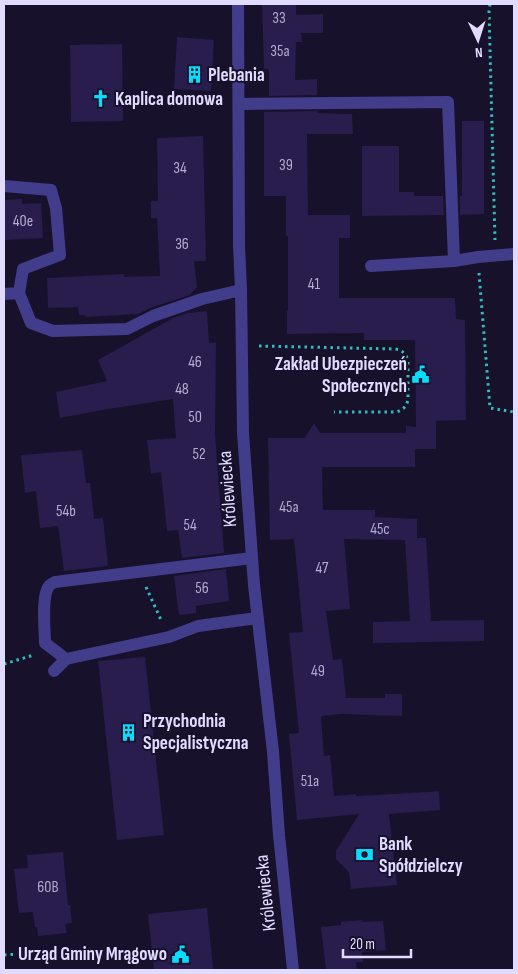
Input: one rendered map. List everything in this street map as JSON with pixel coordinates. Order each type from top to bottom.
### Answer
[{"type":"street","name":"Królewiecka","points":[[238,4],[239,245],[243,433],[257,618],[273,752],[279,835],[293,970]]},
{"type":"street","points":[[239,104],[448,102],[454,261]]},
{"type":"street","points":[[4,186],[51,190],[56,208],[60,255],[23,269],[19,293],[31,323],[53,331],[127,329],[153,316],[202,299],[241,290]]},
{"type":"street","points":[[371,266],[454,261],[514,254]]},
{"type":"street","points":[[4,294],[19,293]]},
{"type":"street","points":[[66,659],[45,643],[45,595],[48,587],[56,582],[252,558]]},
{"type":"street","points":[[54,671],[66,659],[169,637],[198,626],[257,618]]},
{"type":"path","points":[[490,4],[496,256]]},
{"type":"path","points":[[478,257],[490,408],[514,412]]},
{"type":"path","points":[[259,346],[400,350],[406,354],[408,360],[408,400],[402,410],[396,412],[334,412]]},
{"type":"path","points":[[139,572],[169,637]]},
{"type":"path","points":[[4,955],[34,953]]},
{"type":"building","points":[[262,4],[296,4],[296,15],[323,14],[323,33],[301,33],[302,42],[296,42],[295,80],[317,79],[317,95],[269,96],[269,69],[264,69]]},
{"type":"building","name":"Plebania","points":[[177,37],[214,40],[211,91],[174,89]]},
{"type":"building","points":[[122,44],[123,121],[71,122],[70,45]]},
{"type":"building","points":[[317,111],[317,113],[352,114],[353,134],[307,134],[308,215],[350,215],[350,238],[339,238],[339,298],[455,298],[456,319],[465,320],[466,420],[436,421],[436,449],[415,449],[415,467],[322,467],[323,510],[375,510],[375,517],[417,519],[417,538],[426,538],[431,621],[484,620],[484,641],[373,643],[373,622],[410,621],[405,540],[344,539],[350,609],[326,611],[333,660],[342,659],[346,698],[385,698],[385,694],[402,694],[402,716],[342,714],[321,716],[324,756],[330,755],[334,796],[439,791],[440,810],[389,814],[397,885],[351,889],[349,872],[336,859],[336,851],[359,814],[297,820],[289,734],[299,733],[289,633],[303,632],[294,539],[270,540],[268,438],[305,438],[314,423],[320,433],[406,433],[406,426],[416,427],[415,340],[364,340],[364,333],[287,334],[288,236],[286,236],[286,196],[264,196],[264,112]]},
{"type":"building","points":[[462,121],[484,121],[484,214],[460,215],[460,196],[462,196]]},
{"type":"building","points":[[203,136],[206,261],[194,261],[197,287],[190,295],[150,308],[138,314],[85,317],[85,315],[79,315],[78,307],[48,308],[47,278],[124,274],[124,277],[160,276],[157,218],[151,218],[151,201],[158,201],[157,138]]},
{"type":"building","points":[[362,146],[399,146],[399,192],[414,192],[414,196],[443,196],[444,215],[362,216]]},
{"type":"building","points":[[22,199],[22,204],[41,203],[43,238],[4,240],[4,200]]},
{"type":"building","points":[[207,311],[209,343],[216,343],[215,434],[224,553],[182,558],[178,530],[167,531],[161,472],[151,474],[147,440],[176,438],[173,399],[60,418],[56,392],[107,381],[98,360],[173,318],[188,313]]},
{"type":"building","points":[[82,450],[86,483],[90,483],[94,519],[103,518],[108,566],[64,571],[58,526],[40,528],[36,491],[25,493],[21,455]]},
{"type":"building","points":[[226,569],[229,601],[196,606],[196,613],[179,615],[174,576]]},
{"type":"building","name":"Przychodnia Specjalistyczna","points":[[145,657],[164,835],[117,840],[98,661]]},
{"type":"building","points":[[63,852],[68,905],[70,905],[72,923],[65,924],[67,933],[38,936],[33,912],[19,913],[14,869],[28,868],[27,855]]},
{"type":"building","points":[[207,908],[213,969],[154,970],[148,914]]},
{"type":"building","points":[[362,920],[363,922],[383,921],[386,950],[362,952],[363,962],[356,962],[357,970],[326,970],[321,927],[341,925],[341,922]]},
{"type":"place","name":"Plebania","points":[[194,75]]},
{"type":"place","name":"Kaplica domowa","points":[[101,99]]},
{"type":"place","name":"Zakład Ubezpieczeń Społecznych","points":[[421,375]]},
{"type":"place","name":"Przychodnia Specjalistyczna","points":[[129,732]]},
{"type":"place","name":"Bank Spółdzielczy","points":[[365,855]]},
{"type":"place","name":"Urząd Gminy Mrągowo","points":[[181,954]]}]
